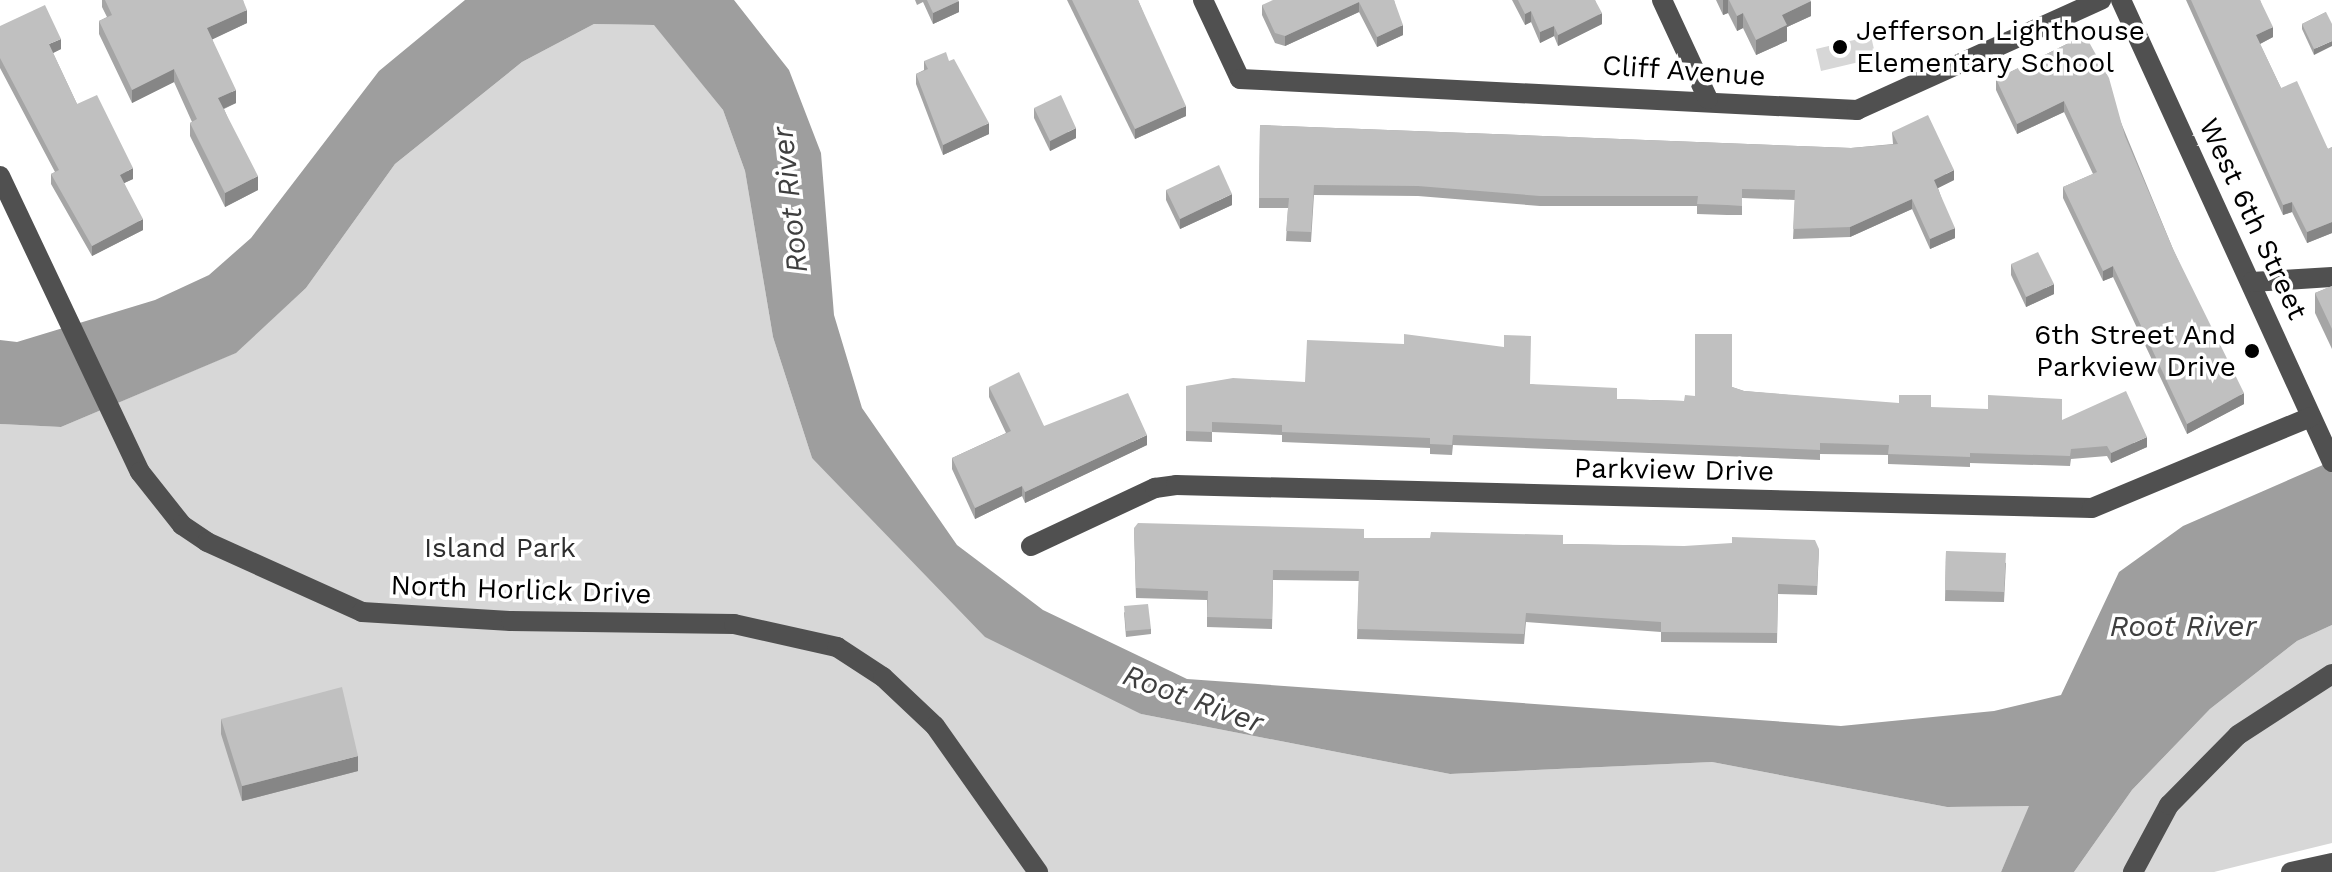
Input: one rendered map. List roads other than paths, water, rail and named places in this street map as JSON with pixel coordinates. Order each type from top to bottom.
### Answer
[{"type":"street","name":"Cliff Avenue","points":[[1203,0],[1240,79],[1708,99],[1857,110],[2101,0]]},
{"type":"street","points":[[1662,0],[1708,99]]},
{"type":"street","name":"West 6th Street","points":[[2121,0],[2332,462]]},
{"type":"street","name":"North Horlick Drive","points":[[0,176],[130,451],[159,500],[207,542],[362,612],[511,621],[734,624],[837,647],[883,677],[935,726],[1038,872]]},
{"type":"street","points":[[2252,282],[2332,277]]},
{"type":"street","name":"Parkview Drive","points":[[1031,546],[1155,488],[1176,485],[2092,508],[2311,417]]},
{"type":"street","points":[[2133,872],[2169,805],[2238,735],[2332,674]]},
{"type":"street","points":[[2291,872],[2332,863]]},
{"type":"water","name":"Root River","points":[[465,0],[734,0],[789,70],[821,153],[834,315],[862,408],[957,545],[1043,610],[1187,679],[1841,726],[1994,711],[2061,695],[2119,572],[2183,526],[2332,461],[2332,625],[2297,641],[2210,709],[2132,790],[2074,872],[2001,872],[2029,806],[1947,807],[1712,762],[1450,774],[1141,714],[985,637],[812,458],[773,337],[745,171],[723,110],[654,25],[594,24],[522,62],[395,164],[306,288],[236,353],[61,427],[0,424],[0,340],[17,342],[155,300],[209,275],[251,238],[379,71]]},
{"type":"place","name":"Jefferson Lighthouse Elementary School","points":[[1840,47]]},
{"type":"place","name":"6th Street And Parkview Drive","points":[[2252,351]]},
{"type":"park label","name":"Island Park","points":[[500,548]]}]
